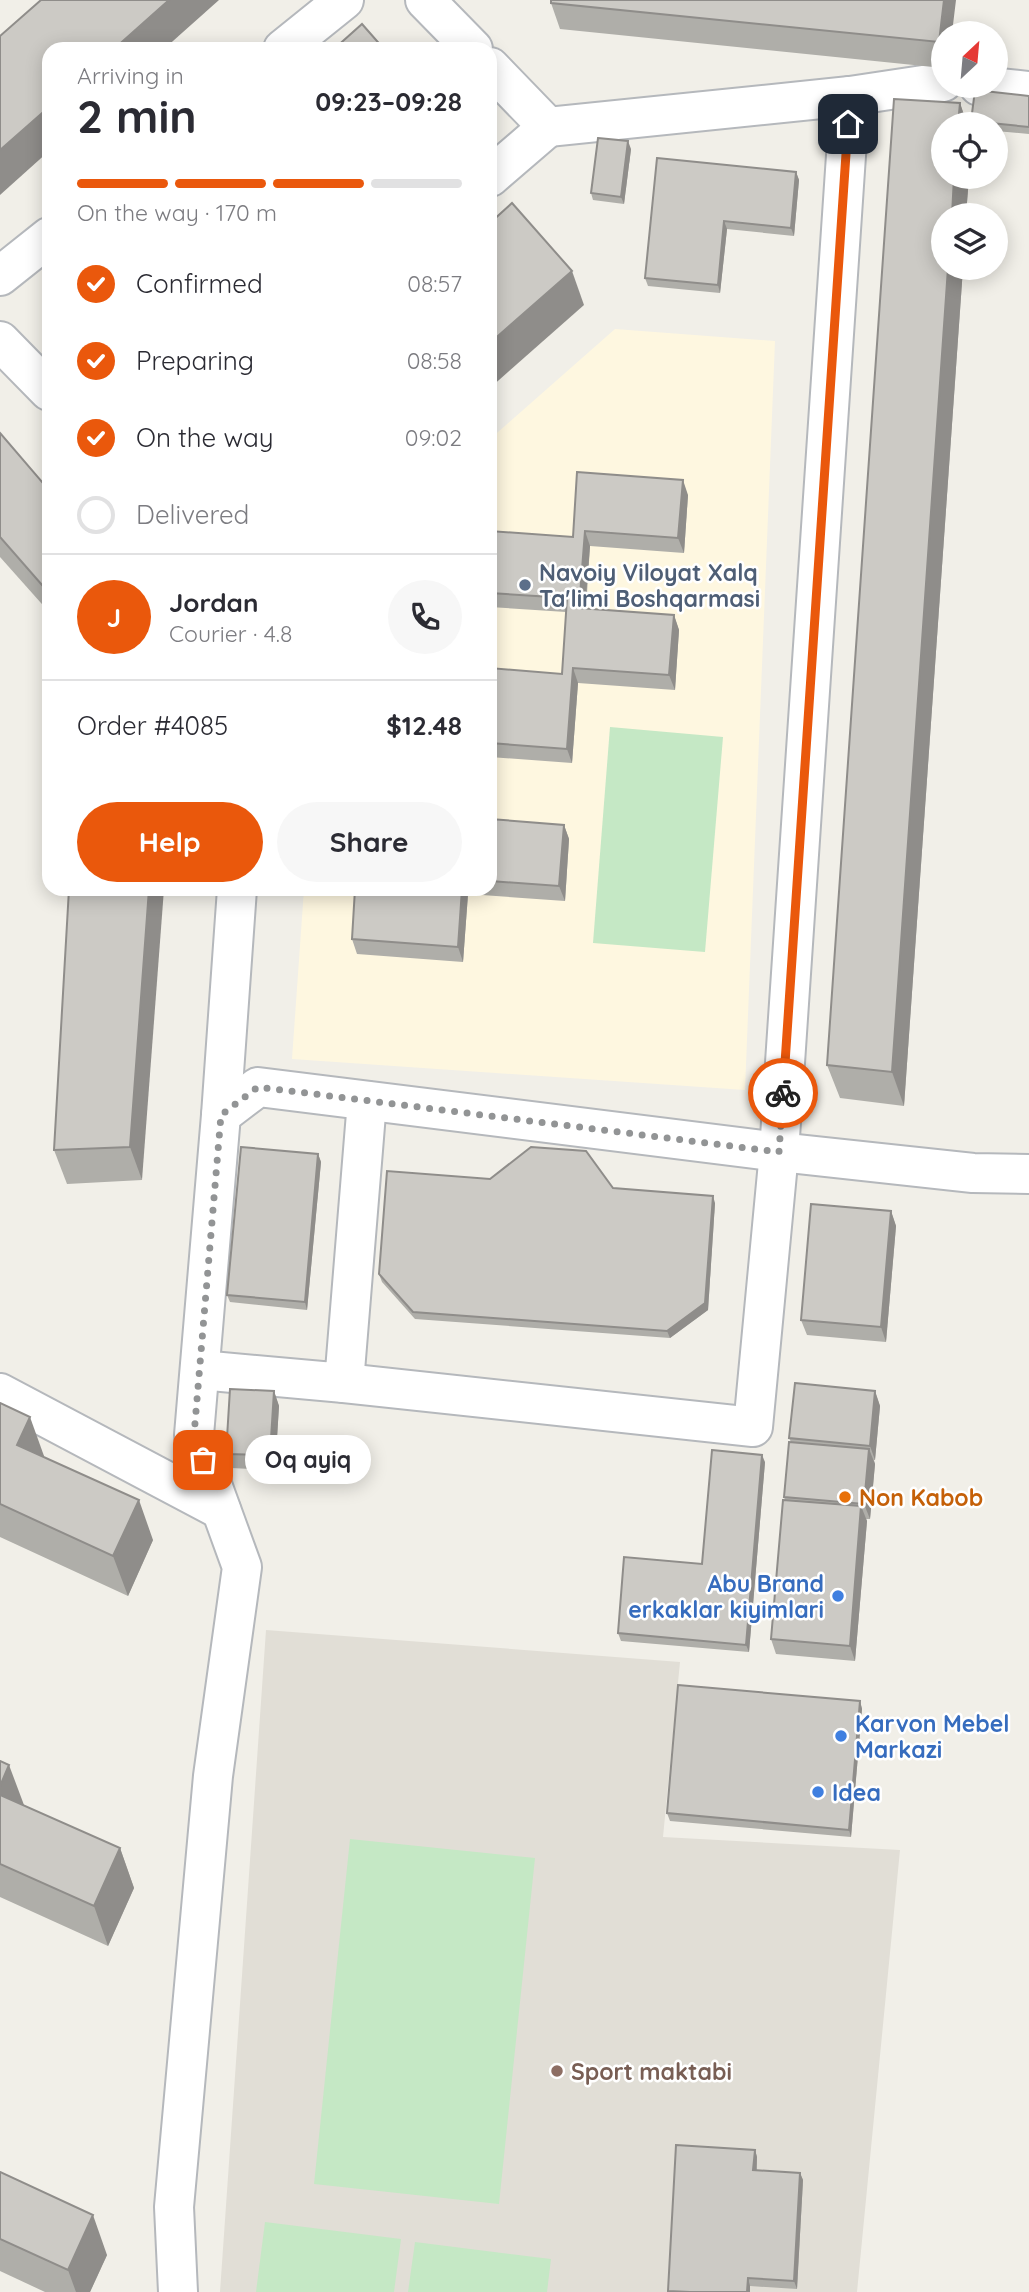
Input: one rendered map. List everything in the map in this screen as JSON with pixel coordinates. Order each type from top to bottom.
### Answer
[{"type":"street","points":[[292,42],[344,0]]},
{"type":"street","points":[[425,0],[466,42]]},
{"type":"street","points":[[497,74],[548,127]]},
{"type":"street","points":[[497,171],[548,127],[850,96],[931,84]]},
{"type":"street","points":[[1008,89],[1029,92]]},
{"type":"street","points":[[200,1370],[753,1427],[779,1152],[850,96]]},
{"type":"street","points":[[0,276],[42,243]]},
{"type":"street","points":[[0,341],[42,384]]},
{"type":"street","points":[[178,2292],[174,2207],[213,1776],[242,1567],[194,1435],[237,896]]},
{"type":"street","points":[[221,1115],[258,1087],[779,1152],[973,1173],[1029,1174]]},
{"type":"street","points":[[344,1383],[367,1101]]},
{"type":"street","points":[[0,1393],[221,1510]]},
{"type":"shaded area","points":[[615,329],[775,341],[745,1090],[292,1059],[304,896],[497,896],[497,433]]},
{"type":"shaded area","name":"Sport maktabi","points":[[266,1630],[680,1662],[663,1837],[900,1850],[857,2292],[220,2292]]},
{"type":"green space","points":[[610,727],[723,737],[705,952],[593,943]]},
{"type":"green space","points":[[350,1839],[535,1858],[499,2204],[314,2184]]},
{"type":"green space","points":[[265,2222],[401,2239],[394,2292],[256,2292]]},
{"type":"green space","points":[[415,2242],[551,2259],[547,2292],[408,2292]]},
{"type":"building","points":[[41,0],[169,0],[122,42],[42,42],[42,113],[0,150],[0,36]]},
{"type":"building","points":[[551,0],[944,0],[942,21],[931,21],[931,41],[551,3]]},
{"type":"building","points":[[362,24],[378,42],[342,42]]},
{"type":"building","points":[[1008,94],[1029,96],[1029,127],[1008,125],[1008,112],[972,112],[974,98],[1008,98]]},
{"type":"building","points":[[894,99],[960,103],[959,112],[931,112],[931,189],[953,189],[953,203],[931,203],[931,280],[947,280],[892,1072],[827,1065]]},
{"type":"building","points":[[598,138],[628,141],[621,197],[591,193]]},
{"type":"building","points":[[657,158],[796,172],[791,228],[724,221],[718,285],[645,278]]},
{"type":"building","points":[[512,203],[572,271],[497,337],[497,217]]},
{"type":"building","points":[[0,433],[42,482],[42,585],[0,537]]},
{"type":"building","points":[[577,472],[683,480],[678,538],[585,531],[579,608],[674,615],[669,675],[573,668],[567,749],[497,744],[497,669],[562,674],[567,598],[497,593],[497,532],[573,537]]},
{"type":"building","points":[[497,820],[564,825],[559,886],[497,882]]},
{"type":"building","points":[[69,896],[148,896],[130,1147],[54,1150]]},
{"type":"building","points":[[355,896],[462,896],[458,947],[352,939]]},
{"type":"building","points":[[241,1147],[318,1154],[305,1302],[227,1295]]},
{"type":"building","points":[[531,1147],[586,1151],[613,1188],[713,1196],[705,1303],[667,1331],[413,1312],[379,1274],[387,1171],[490,1179]]},
{"type":"building","points":[[811,1204],[891,1211],[881,1327],[801,1320]]},
{"type":"building","points":[[795,1383],[875,1391],[870,1446],[789,1438]]},
{"type":"building","points":[[230,1389],[274,1391],[270,1455],[226,1454]]},
{"type":"building","points":[[0,1403],[30,1417],[17,1445],[139,1500],[113,1556],[0,1504]]},
{"type":"building","points":[[789,1442],[869,1449],[864,1504],[784,1497]]},
{"type":"building","points":[[712,1450],[762,1455],[746,1645],[618,1633],[624,1557],[702,1564]]},
{"type":"building","points":[[783,1500],[861,1506],[850,1646],[771,1639]]},
{"type":"building","points":[[678,1685],[860,1701],[849,1830],[667,1813]]},
{"type":"building","points":[[0,1761],[9,1765],[0,1786]]},
{"type":"building","points":[[0,1795],[120,1848],[94,1906],[0,1864]]},
{"type":"building","points":[[676,2145],[755,2150],[753,2170],[800,2173],[794,2281],[748,2278],[747,2292],[668,2291]]},
{"type":"building","points":[[0,2172],[93,2215],[68,2270],[0,2239]]},
{"type":"way so far","points":[[203,1460],[194,1435],[221,1115],[258,1087],[779,1152],[783,1093]]},
{"type":"place","name":"Navoiy Viloyat Xalq Ta'limi Boshqarmasi","points":[[525,585]]},
{"type":"place","name":"Oq ayiq","points":[[203,1460]]},
{"type":"place","name":"Non Kabob","points":[[845,1497]]},
{"type":"place","name":"Abu Brand erkaklar kiyimlari","points":[[838,1596]]},
{"type":"place","name":"Karvon Mebel Markazi","points":[[841,1736]]},
{"type":"place","name":"Idea","points":[[818,1792]]},
{"type":"place","name":"Sport maktabi","points":[[557,2071]]},
{"type":"route","points":[[783,1093],[848,124]]}]
